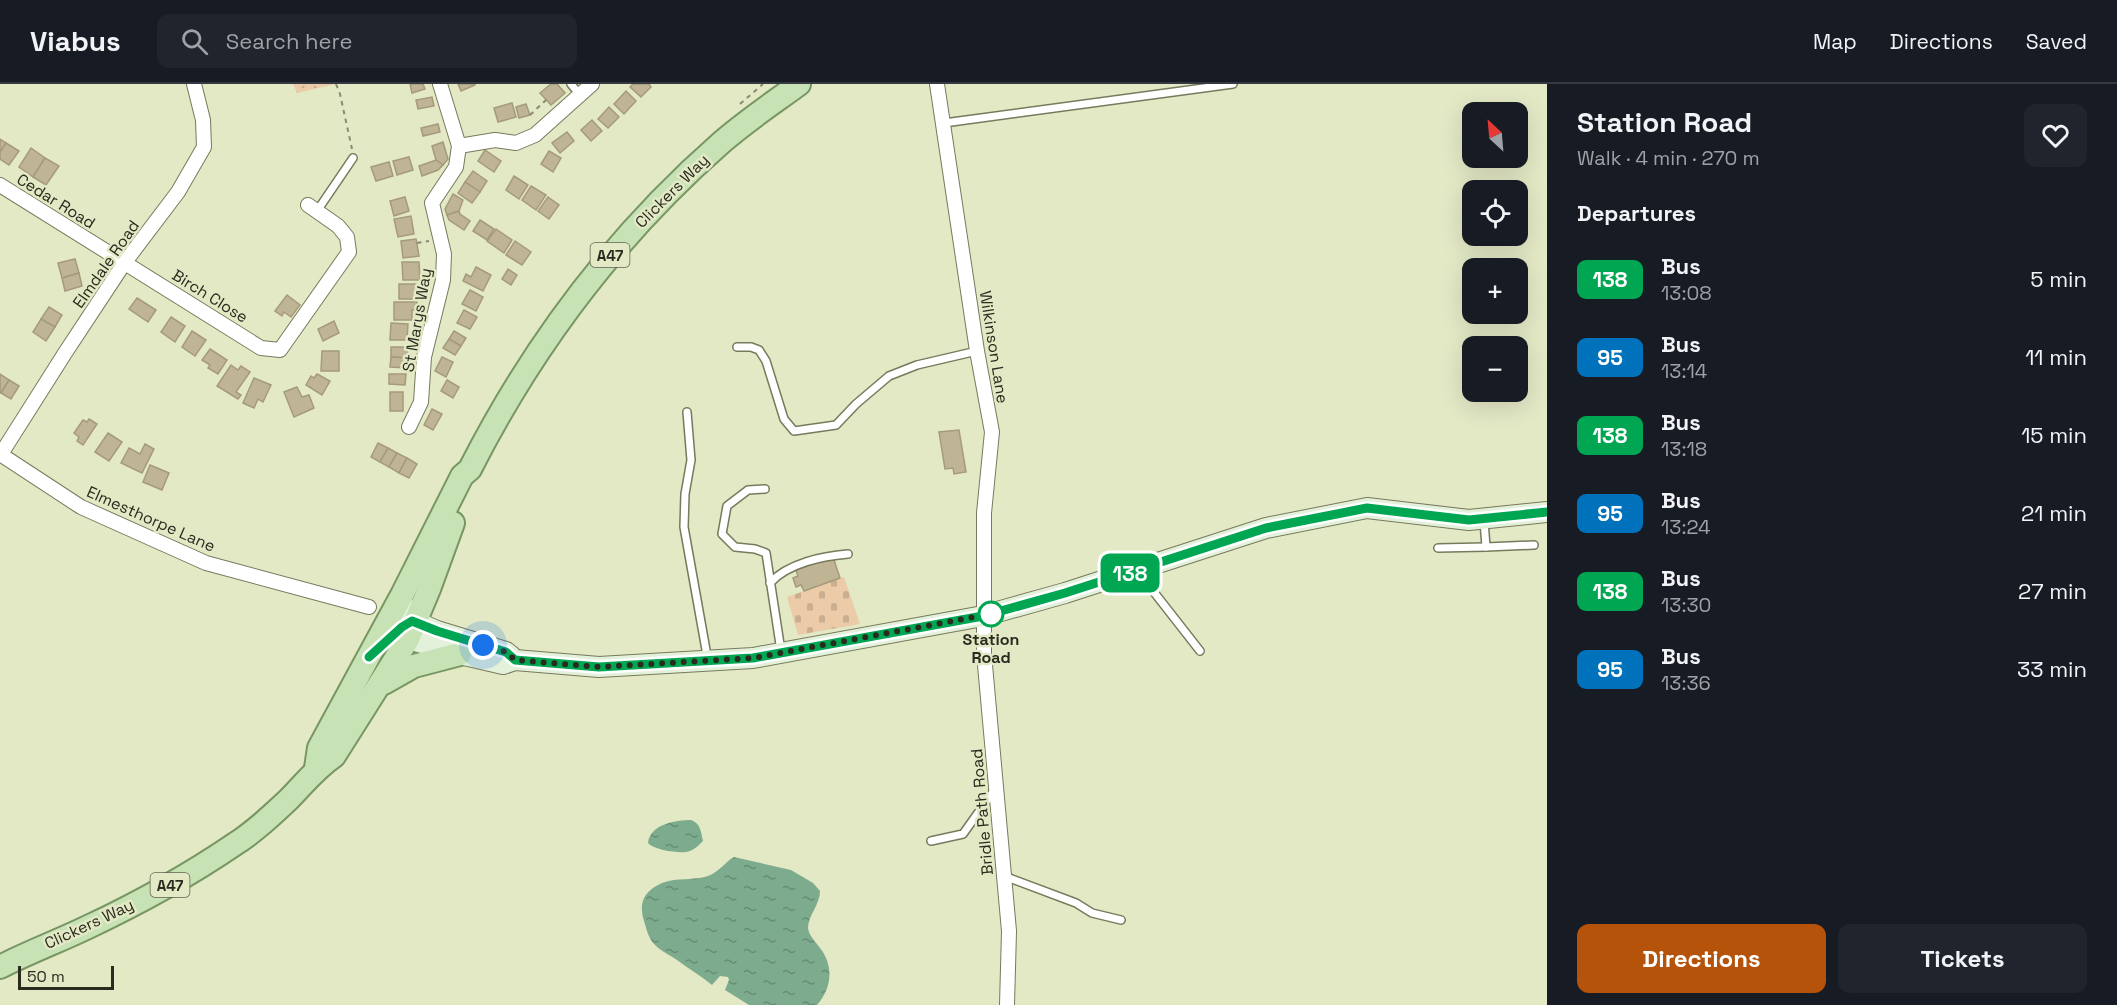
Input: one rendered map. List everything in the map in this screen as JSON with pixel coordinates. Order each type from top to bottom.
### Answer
[{"type":"main road","name":"Clickers Way","points":[[316,768],[319,747],[402,595],[462,476],[470,469],[507,400],[537,352],[610,255],[677,183],[755,116],[799,84]]},
{"type":"main road","name":"Clickers Way","points":[[0,967],[33,950],[87,928],[180,880],[238,843],[295,793],[316,768],[334,756],[380,685],[409,629],[472,478],[470,469]]},
{"type":"main road","points":[[409,629],[460,654],[503,664],[515,660],[599,667],[753,658],[983,616],[1137,570],[1266,528],[1367,508],[1469,520],[1547,512]]},
{"type":"main road","points":[[402,595],[409,629]]},
{"type":"main road","points":[[369,657],[409,629],[437,631],[506,652],[515,660]]},
{"type":"main road","points":[[380,685],[414,666],[460,654]]},
{"type":"street","name":"Elmdale Road","points":[[1,454],[64,353],[125,262],[178,192],[204,147],[203,120],[194,84]]},
{"type":"street","points":[[440,84],[459,146],[495,140],[516,143],[535,135],[592,84]]},
{"type":"street","name":"Wilkinson Lane","points":[[937,84],[977,351],[992,432],[984,513],[983,616]]},
{"type":"street","name":"St Marys Way","points":[[409,427],[420,402],[424,357],[443,280],[444,254],[432,203],[456,166],[459,146]]},
{"type":"street","name":"Cedar Road","points":[[0,185],[125,262]]},
{"type":"street","name":"Birch Close","points":[[125,262],[261,348],[279,350],[349,252],[347,237],[338,226],[312,208]]},
{"type":"street","name":"Elmesthorpe Lane","points":[[1,454],[81,507],[206,563],[369,607]]},
{"type":"street","name":"Bridle Path Road","points":[[983,616],[984,654],[1009,931],[1007,1005]]},
{"type":"lane","points":[[571,84],[580,95]]},
{"type":"lane","points":[[944,123],[1056,106],[1233,84]]},
{"type":"lane","points":[[312,208],[354,158]]},
{"type":"lane","points":[[737,347],[752,347],[759,350],[766,362],[784,419],[794,430],[836,425],[889,376],[916,365],[977,351]]},
{"type":"lane","points":[[687,412],[691,460],[685,494],[684,526],[706,650],[705,661]]},
{"type":"lane","points":[[765,489],[748,489],[727,506],[722,534],[735,546],[766,553],[781,653]]},
{"type":"lane","points":[[1484,519],[1486,547]]},
{"type":"lane","points":[[1438,548],[1534,545]]},
{"type":"lane","points":[[770,583],[788,569],[831,556],[848,554]]},
{"type":"lane","points":[[1137,570],[1200,651]]},
{"type":"lane","points":[[931,841],[963,834],[997,787]]},
{"type":"lane","points":[[1004,876],[1076,903],[1092,913],[1121,920]]},
{"type":"path","points":[[336,84],[354,158]]},
{"type":"path","points":[[530,115],[546,100]]},
{"type":"green space","points":[[293,84],[335,84],[297,93]]},
{"type":"green space","points":[[844,577],[860,624],[798,635],[787,597]]},
{"type":"water","points":[[691,820],[699,826],[703,841],[693,849],[686,852],[672,851],[655,848],[648,843],[653,831],[659,827],[671,822]]},
{"type":"water","points":[[734,857],[791,870],[813,883],[820,891],[808,928],[828,962],[829,977],[826,991],[817,1005],[749,1005],[725,990],[728,977],[720,976],[712,985],[660,950],[651,940],[642,911],[643,900],[650,891],[668,881],[708,876]]},
{"type":"building","points":[[410,84],[423,84],[425,89],[412,93]]},
{"type":"building","points":[[458,84],[475,84],[475,85],[461,91]]},
{"type":"building","points":[[551,84],[557,84],[565,93],[551,105],[540,93]]},
{"type":"building","points":[[633,84],[649,84],[651,87],[641,97],[630,87]]},
{"type":"building","points":[[626,91],[636,101],[624,114],[614,104]]},
{"type":"building","points":[[432,97],[434,106],[418,109],[416,100]]},
{"type":"building","points":[[512,103],[516,117],[498,122],[494,108]]},
{"type":"building","points":[[526,104],[530,115],[519,118],[516,107]]},
{"type":"building","points":[[609,107],[619,117],[608,128],[598,119]]},
{"type":"building","points":[[592,120],[602,131],[591,141],[581,130]]},
{"type":"building","points":[[438,124],[440,132],[423,136],[421,128]]},
{"type":"building","points":[[567,132],[574,141],[560,153],[552,143]]},
{"type":"building","points":[[0,139],[6,143],[0,152]]},
{"type":"building","points":[[443,142],[448,159],[443,165],[436,160],[432,146]]},
{"type":"building","points":[[6,143],[19,151],[9,165],[0,159],[0,152]]},
{"type":"building","points":[[31,148],[45,158],[33,177],[19,167]]},
{"type":"building","points":[[485,150],[501,161],[494,172],[478,161]]},
{"type":"building","points":[[549,151],[561,158],[553,172],[541,164]]},
{"type":"building","points":[[409,157],[413,170],[397,175],[393,161]]},
{"type":"building","points":[[45,158],[59,166],[46,185],[33,177]]},
{"type":"building","points":[[436,160],[443,165],[438,170],[422,176],[419,166]]},
{"type":"building","points":[[389,162],[393,176],[376,181],[371,167]]},
{"type":"building","points":[[473,171],[487,181],[480,192],[465,182]]},
{"type":"building","points":[[514,176],[528,185],[519,199],[506,190]]},
{"type":"building","points":[[465,182],[480,192],[472,203],[458,193]]},
{"type":"building","points":[[531,186],[546,195],[536,210],[522,200]]},
{"type":"building","points":[[453,194],[463,200],[459,211],[447,215],[445,209]]},
{"type":"building","points":[[405,197],[409,211],[394,216],[390,201]]},
{"type":"building","points":[[548,197],[559,205],[549,219],[538,211]]},
{"type":"building","points":[[459,211],[470,221],[464,230],[449,220],[447,215]]},
{"type":"building","points":[[411,216],[414,234],[398,237],[394,219]]},
{"type":"building","points":[[480,220],[494,229],[487,240],[473,231]]},
{"type":"building","points":[[496,229],[512,240],[504,253],[487,241]]},
{"type":"building","points":[[416,239],[419,256],[403,258],[401,241]]},
{"type":"building","points":[[515,241],[531,252],[522,265],[506,255]]},
{"type":"building","points":[[75,259],[79,273],[62,278],[58,263]]},
{"type":"building","points":[[402,262],[419,262],[420,280],[403,280]]},
{"type":"building","points":[[476,267],[491,275],[483,291],[463,281],[466,274],[471,277]]},
{"type":"building","points":[[508,269],[517,275],[511,285],[502,279]]},
{"type":"building","points":[[79,273],[82,286],[65,291],[62,278]]},
{"type":"building","points":[[399,284],[416,284],[416,299],[399,299]]},
{"type":"building","points":[[470,290],[483,297],[476,311],[462,304]]},
{"type":"building","points":[[287,295],[300,305],[291,317],[284,312],[282,316],[275,311]]},
{"type":"building","points":[[137,298],[156,310],[148,322],[129,309]]},
{"type":"building","points":[[394,302],[417,302],[417,310],[412,310],[412,320],[394,320]]},
{"type":"building","points":[[49,307],[62,315],[55,327],[41,319]]},
{"type":"building","points":[[464,310],[477,317],[470,329],[457,323]]},
{"type":"building","points":[[171,317],[185,326],[175,342],[161,332]]},
{"type":"building","points":[[41,319],[55,327],[46,341],[33,332]]},
{"type":"building","points":[[334,321],[339,333],[323,341],[318,329]]},
{"type":"building","points":[[391,323],[408,324],[407,340],[390,340]]},
{"type":"building","points":[[192,331],[206,340],[195,356],[182,347]]},
{"type":"building","points":[[454,331],[466,338],[461,346],[449,339]]},
{"type":"building","points":[[449,339],[461,346],[455,355],[443,348]]},
{"type":"building","points":[[391,347],[408,347],[407,358],[391,357]]},
{"type":"building","points":[[210,349],[227,360],[218,374],[208,368],[210,365],[202,360]]},
{"type":"building","points":[[322,351],[339,351],[339,371],[321,371]]},
{"type":"building","points":[[391,357],[407,358],[407,368],[390,367]]},
{"type":"building","points":[[442,357],[453,362],[446,377],[435,371]]},
{"type":"building","points":[[231,365],[238,370],[241,366],[250,372],[236,392],[241,395],[238,399],[217,386]]},
{"type":"building","points":[[0,374],[9,380],[1,393],[0,392]]},
{"type":"building","points":[[317,374],[330,381],[322,395],[306,385],[311,376],[314,378]]},
{"type":"building","points":[[389,374],[406,374],[405,385],[389,384]]},
{"type":"building","points":[[254,378],[271,385],[263,402],[258,399],[254,408],[243,403]]},
{"type":"building","points":[[9,380],[19,386],[11,399],[1,393]]},
{"type":"building","points":[[447,380],[459,387],[453,398],[441,391]]},
{"type":"building","points":[[297,387],[302,397],[309,395],[314,408],[294,417],[284,392]]},
{"type":"building","points":[[390,392],[403,392],[403,411],[390,411]]},
{"type":"building","points":[[432,409],[442,414],[433,430],[424,425]]},
{"type":"building","points":[[89,419],[97,424],[83,445],[77,441],[79,437],[74,433],[83,420],[87,422]]},
{"type":"building","points":[[959,430],[966,472],[954,474],[953,468],[945,469],[939,432]]},
{"type":"building","points":[[108,433],[122,442],[109,461],[95,452]]},
{"type":"building","points":[[378,443],[388,448],[380,462],[371,457]]},
{"type":"building","points":[[145,444],[154,449],[142,473],[121,463],[129,448],[140,454]]},
{"type":"building","points":[[388,448],[397,453],[389,467],[380,462]]},
{"type":"building","points":[[397,453],[407,458],[399,473],[389,467]]},
{"type":"building","points":[[407,458],[417,464],[409,478],[399,473]]},
{"type":"building","points":[[150,465],[169,473],[162,490],[143,482]]},
{"type":"building","points":[[833,557],[840,578],[804,591],[801,585],[796,587],[793,578],[798,576],[796,570]]},
{"type":"bus line","name":"138","points":[[369,657],[402,627],[412,621],[506,652],[515,660],[599,667],[753,658],[983,616],[1065,593],[1266,528],[1367,508],[1469,520],[1547,512]]},
{"type":"place","name":"Station Road","points":[[991,614]]},
{"type":"route","points":[[483,645],[506,652],[515,660],[599,667],[753,658],[991,614]]}]
